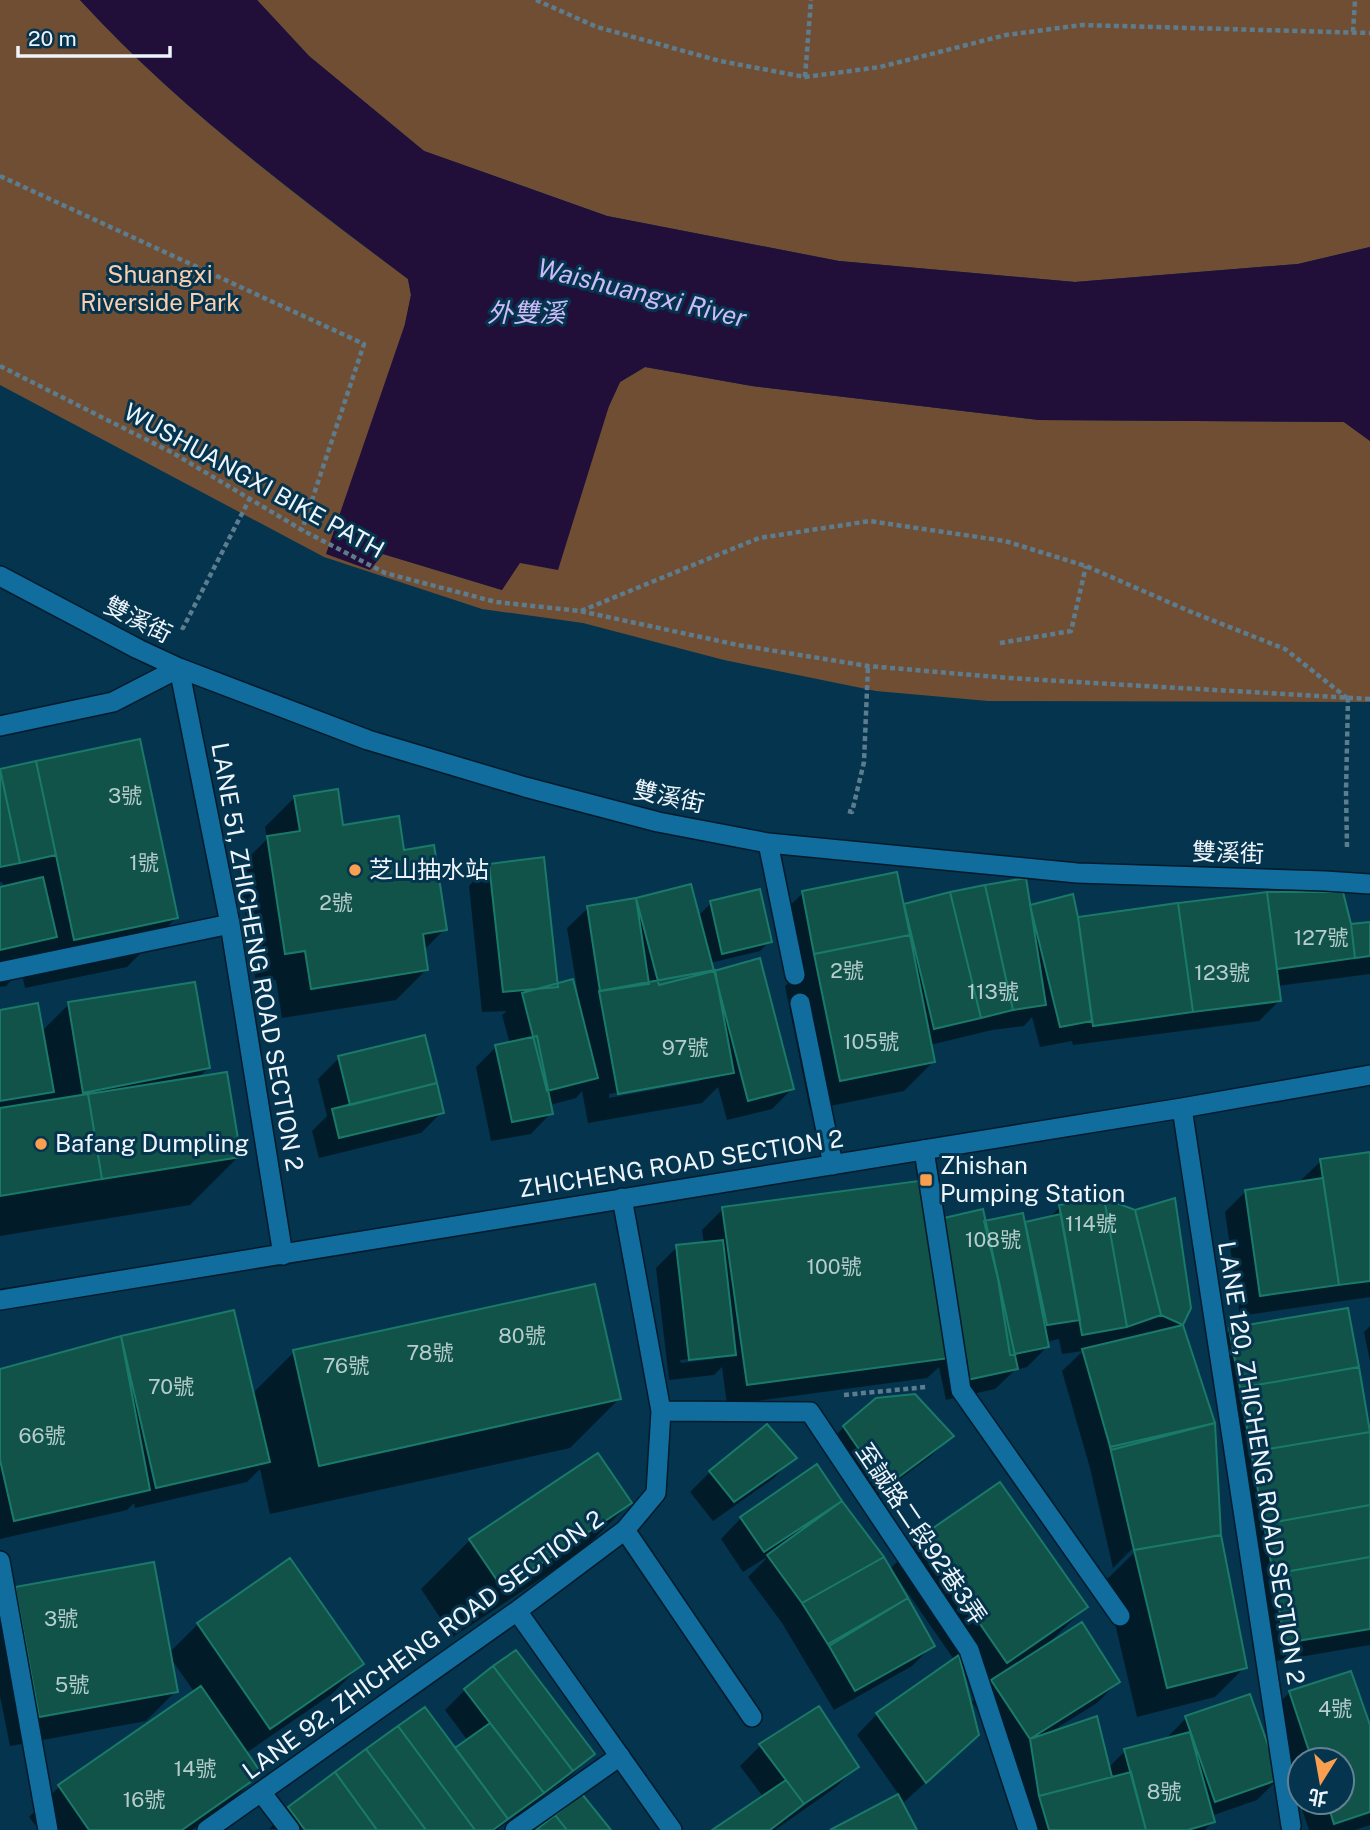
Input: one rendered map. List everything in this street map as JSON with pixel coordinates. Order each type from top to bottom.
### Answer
[{"type":"street","name":"雙溪街","points":[[0,576],[179,668],[368,740],[512,783],[658,822],[768,842],[1077,873],[1325,880],[1370,884]]},
{"type":"street","points":[[0,726],[113,702],[179,668]]},
{"type":"street","name":"LANE 51, ZHICHENG ROAD SECTION 2","points":[[179,668],[230,924],[283,1255]]},
{"type":"street","points":[[768,842],[795,975]]},
{"type":"street","points":[[0,972],[230,924]]},
{"type":"street","points":[[800,1003],[833,1164]]},
{"type":"street","name":"ZHICHENG ROAD SECTION 2","points":[[0,1300],[1370,1075]]},
{"type":"street","name":"LANE 120, ZHICHENG ROAD SECTION 2","points":[[1182,1108],[1293,1829]]},
{"type":"street","points":[[924,1150],[961,1390],[1120,1616]]},
{"type":"street","name":"LANE 92, ZHICHENG ROAD SECTION 2","points":[[207,1830],[517,1612],[625,1530],[656,1493],[661,1411],[622,1198]]},
{"type":"street","points":[[661,1411],[810,1412]]},
{"type":"street","name":"至誠路二段92巷3弄","points":[[810,1412],[969,1650],[1028,1830]]},
{"type":"street","points":[[625,1530],[752,1717]]},
{"type":"street","points":[[0,1560],[48,1830]]},
{"type":"street","points":[[517,1612],[672,1830]]},
{"type":"street","points":[[515,1830],[620,1756]]},
{"type":"street","points":[[261,1792],[290,1830]]},
{"type":"path","points":[[536,0],[597,27],[720,61],[805,78],[880,67],[1006,35],[1082,25],[1370,33]]},
{"type":"path","points":[[805,78],[811,0]]},
{"type":"path","points":[[1353,32],[1355,0]]},
{"type":"path","points":[[0,176],[364,344],[302,530]]},
{"type":"path","name":"WUSHUANGXI BIKE PATH","points":[[0,366],[173,453],[249,500],[385,573],[496,602],[580,611],[759,538],[870,521],[1005,541],[1086,566],[1285,649],[1348,698]]},
{"type":"path","points":[[173,622],[183,628],[249,500]]},
{"type":"path","points":[[1000,643],[1072,631],[1086,566]]},
{"type":"path","points":[[580,611],[738,645],[868,666],[1009,678],[1370,699]]},
{"type":"path","points":[[841,810],[852,812],[863,762],[868,666]]},
{"type":"path","points":[[1325,880],[1326,845],[1348,847],[1348,698]]},
{"type":"path","points":[[810,1412],[831,1396],[941,1385],[961,1390]]},
{"type":"green space","name":"Shuangxi Riverside Park","points":[[0,0],[80,0],[156,76],[237,147],[408,279],[411,295],[405,324],[383,554],[502,590],[609,406],[620,382],[645,367],[752,386],[1039,420],[1344,422],[1370,441],[1370,702],[988,701],[876,691],[724,660],[583,623],[482,609],[324,557],[0,385]]},
{"type":"green space","points":[[257,0],[1370,0],[1370,247],[1298,264],[1075,282],[839,261],[607,216],[424,151],[309,56]]},
{"type":"water","name":"外雙溪","points":[[80,0],[257,0],[309,56],[424,151],[607,216],[839,261],[1075,282],[1298,264],[1370,247],[1370,441],[1344,422],[1039,420],[752,386],[645,367],[620,382],[609,406],[558,570],[520,563],[502,590],[383,554],[370,570],[326,554],[405,324],[411,295],[408,279],[237,147],[156,76]]},
{"type":"building","points":[[140,739],[178,918],[74,940],[36,761]]},
{"type":"building","points":[[36,761],[56,855],[20,863],[0,769]]},
{"type":"building","points":[[0,769],[20,863],[0,867]]},
{"type":"building","name":"芝山抽水站","points":[[338,789],[343,825],[399,816],[404,850],[434,845],[447,930],[423,934],[428,970],[311,989],[305,951],[285,954],[267,836],[300,831],[294,796]]},
{"type":"building","points":[[544,857],[558,987],[503,992],[489,864]]},
{"type":"building","points":[[897,872],[910,935],[814,954],[802,891]]},
{"type":"building","points":[[43,877],[57,937],[0,950],[0,887]]},
{"type":"building","points":[[1026,878],[1046,1005],[1013,1010],[985,885]]},
{"type":"building","points":[[691,884],[714,971],[659,985],[636,898]]},
{"type":"building","points":[[985,885],[1013,1010],[981,1018],[950,892]]},
{"type":"building","points":[[760,889],[772,942],[722,954],[710,901]]},
{"type":"building","points":[[950,892],[981,1018],[934,1029],[904,904]]},
{"type":"building","points":[[1267,892],[1343,892],[1351,924],[1355,958],[1277,969]]},
{"type":"building","points":[[1267,892],[1281,1001],[1193,1012],[1178,903]]},
{"type":"building","points":[[1073,894],[1092,1021],[1060,1027],[1030,905]]},
{"type":"building","points":[[636,898],[649,984],[600,991],[587,906]]},
{"type":"building","points":[[1178,903],[1193,1012],[1093,1026],[1078,917]]},
{"type":"building","points":[[1370,922],[1370,956],[1355,958],[1351,924]]},
{"type":"building","points":[[910,935],[935,1062],[840,1081],[814,954]]},
{"type":"building","points":[[760,958],[794,1089],[748,1101],[714,971]]},
{"type":"building","points":[[715,970],[734,1073],[618,1094],[599,991]]},
{"type":"building","points":[[573,979],[598,1078],[547,1091],[522,993]]},
{"type":"building","points":[[195,982],[210,1068],[83,1093],[68,1002]]},
{"type":"building","points":[[38,1003],[54,1092],[0,1101],[0,1010]]},
{"type":"building","points":[[425,1035],[437,1083],[350,1105],[338,1056]]},
{"type":"building","points":[[537,1036],[553,1114],[512,1122],[495,1045]]},
{"type":"building","points":[[227,1072],[241,1157],[102,1179],[88,1094]]},
{"type":"building","points":[[437,1083],[444,1113],[339,1138],[332,1109]]},
{"type":"building","points":[[88,1094],[102,1179],[0,1196],[0,1108]]},
{"type":"building","points":[[1370,1152],[1370,1281],[1339,1285],[1320,1159]]},
{"type":"building","points":[[1323,1178],[1339,1285],[1260,1296],[1245,1190]]},
{"type":"building","points":[[926,1180],[950,1358],[747,1385],[722,1207]]},
{"type":"building","points":[[1104,1198],[1135,1210],[1161,1315],[1127,1327]]},
{"type":"building","points":[[1104,1198],[1127,1327],[1082,1335],[1059,1205]]},
{"type":"building","points":[[1175,1198],[1191,1308],[1183,1325],[1161,1315],[1135,1210]]},
{"type":"building","points":[[983,1209],[1018,1369],[967,1380],[931,1221]]},
{"type":"building","points":[[1023,1213],[1049,1347],[1010,1355],[998,1279],[984,1221]]},
{"type":"building","points":[[1061,1214],[1080,1320],[1047,1325],[1025,1222]]},
{"type":"building","points":[[723,1240],[736,1355],[689,1360],[676,1245]]},
{"type":"building","points":[[595,1284],[621,1399],[319,1466],[293,1350]]},
{"type":"building","points":[[1348,1308],[1359,1367],[1240,1388],[1229,1328]]},
{"type":"building","points":[[234,1310],[270,1462],[156,1488],[121,1336]]},
{"type":"building","points":[[1183,1325],[1215,1423],[1111,1450],[1082,1349]]},
{"type":"building","points":[[121,1336],[150,1490],[14,1521],[0,1460],[0,1369]]},
{"type":"building","points":[[1359,1367],[1370,1432],[1251,1452],[1240,1388]]},
{"type":"building","points":[[915,1394],[954,1436],[885,1487],[843,1426],[876,1398]]},
{"type":"building","points":[[1215,1423],[1221,1535],[1134,1550],[1110,1447]]},
{"type":"building","points":[[767,1424],[797,1458],[734,1502],[709,1471]]},
{"type":"building","points":[[1370,1432],[1370,1505],[1264,1524],[1251,1452]]},
{"type":"building","points":[[598,1453],[632,1503],[503,1589],[469,1539]]},
{"type":"building","points":[[817,1464],[842,1501],[764,1552],[740,1517]]},
{"type":"building","points":[[1000,1482],[1088,1607],[1007,1663],[920,1537]]},
{"type":"building","points":[[842,1501],[884,1557],[802,1603],[767,1555]]},
{"type":"building","points":[[1370,1505],[1370,1557],[1273,1574],[1264,1524]]},
{"type":"building","points":[[1221,1535],[1247,1668],[1167,1688],[1134,1550]]},
{"type":"building","points":[[884,1557],[908,1598],[829,1646],[802,1603]]},
{"type":"building","points":[[1370,1557],[1370,1629],[1285,1643],[1273,1574]]},
{"type":"building","points":[[290,1558],[364,1664],[270,1729],[197,1623]]},
{"type":"building","points":[[154,1562],[178,1692],[39,1717],[15,1587]]},
{"type":"building","points":[[908,1598],[935,1646],[855,1691],[828,1644]]},
{"type":"building","points":[[1082,1622],[1120,1682],[1030,1739],[991,1680]]},
{"type":"building","points":[[516,1650],[595,1754],[573,1771],[493,1666]]},
{"type":"building","points":[[959,1655],[979,1735],[926,1783],[876,1713]]},
{"type":"building","points":[[493,1666],[573,1771],[544,1793],[464,1689]]},
{"type":"building","points":[[1351,1671],[1370,1725],[1370,1812],[1334,1824],[1331,1816],[1356,1816],[1356,1746],[1307,1746],[1289,1691]]},
{"type":"building","points":[[201,1686],[262,1774],[182,1830],[89,1830],[58,1785]]},
{"type":"building","points":[[1250,1694],[1280,1779],[1215,1802],[1185,1716]]},
{"type":"building","points":[[819,1706],[859,1767],[804,1804],[759,1744]]},
{"type":"building","points":[[425,1707],[508,1819],[493,1830],[475,1830],[398,1726]]},
{"type":"building","points":[[1097,1716],[1112,1777],[1039,1796],[1030,1739]]},
{"type":"building","points":[[490,1723],[544,1793],[508,1819],[455,1748]]},
{"type":"building","points":[[398,1726],[475,1830],[426,1830],[366,1749]]},
{"type":"building","points":[[1190,1732],[1215,1822],[1188,1830],[1146,1830],[1124,1749]]},
{"type":"building","points":[[366,1749],[426,1830],[377,1830],[335,1772]]},
{"type":"building","points":[[335,1772],[377,1830],[305,1830],[288,1807]]},
{"type":"building","points":[[1131,1772],[1146,1830],[1049,1830],[1039,1796]]},
{"type":"building","points":[[786,1780],[804,1804],[770,1830],[712,1830]]},
{"type":"building","points":[[582,1794],[611,1830],[567,1830],[555,1815]]},
{"type":"building","points":[[898,1794],[917,1830],[830,1830]]},
{"type":"building","points":[[555,1815],[567,1830],[536,1830]]},
{"type":"place","name":"芝山抽水站","points":[[355,870]]},
{"type":"place","name":"Bafang Dumpling","points":[[41,1144]]},
{"type":"place","name":"Zhishan Pumping Station","points":[[926,1180]]},
{"type":"water label","name":"Waishuangxi River","points":[[642,293]]}]
